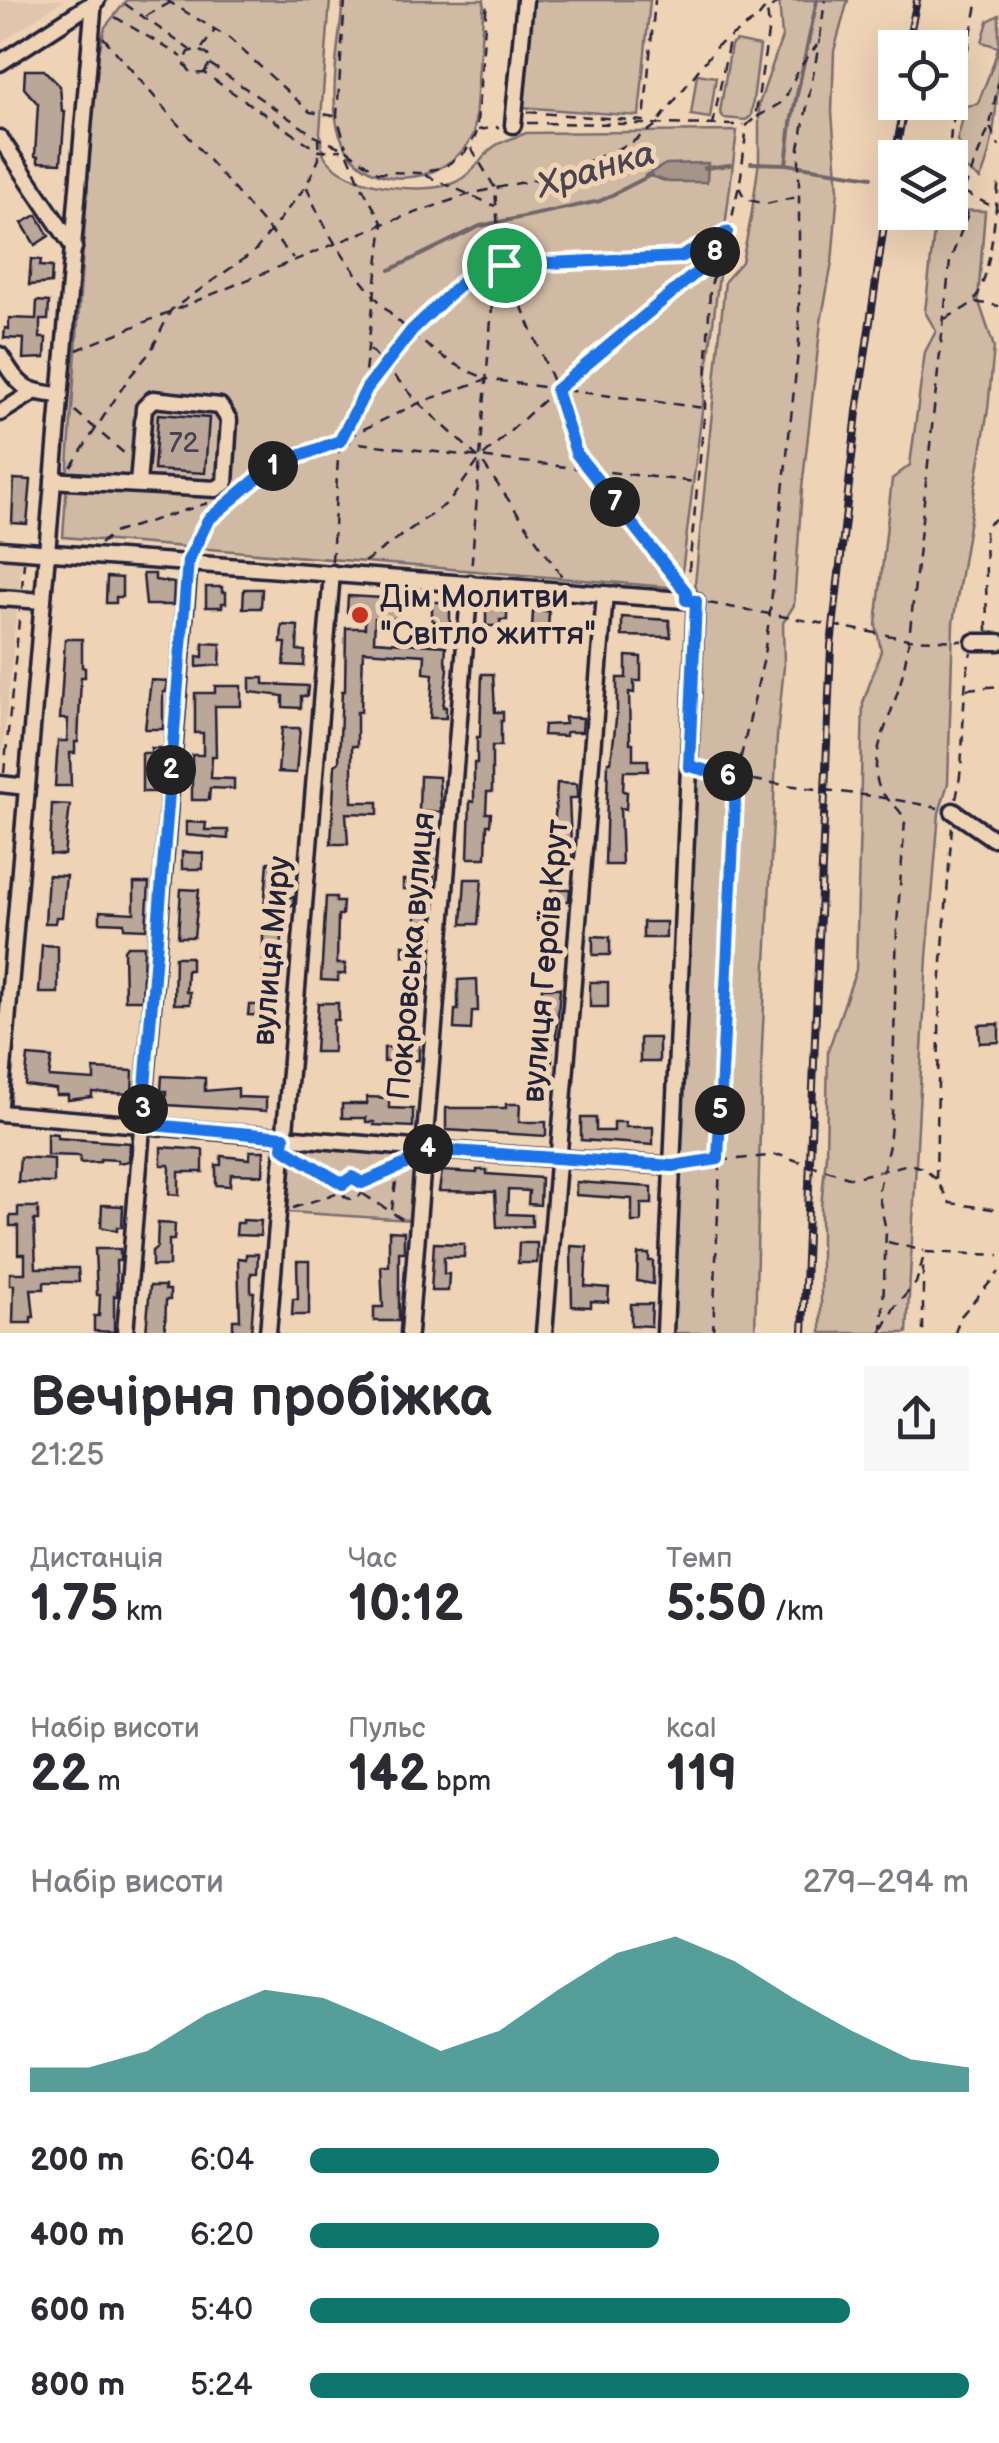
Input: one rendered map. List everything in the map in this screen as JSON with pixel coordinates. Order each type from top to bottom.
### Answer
[{"type":"street","points":[[514,118],[525,0]]},
{"type":"street","points":[[0,64],[95,1]]},
{"type":"street","points":[[95,1],[0,1109],[284,1143],[673,1166]]},
{"type":"street","points":[[0,138],[74,248]]},
{"type":"street","points":[[0,354],[18,383],[32,393],[59,394]]},
{"type":"street","points":[[0,413],[32,393]]},
{"type":"street","points":[[53,480],[138,485],[216,489],[225,483],[229,420],[220,406],[153,399],[144,408],[138,485]]},
{"type":"street","points":[[0,549],[696,601],[664,1333]]},
{"type":"street","points":[[125,1333],[188,561]]},
{"type":"street","name":"вулиця Миру","points":[[268,1333],[339,573]]},
{"type":"street","name":"Покровська вулиця","points":[[409,1333],[470,584]]},
{"type":"street","name":"вулиця Героїв Крут","points":[[544,1333],[605,594]]},
{"type":"street","points":[[0,598],[43,602]]},
{"type":"street","points":[[1,784],[27,787]]},
{"type":"street","points":[[953,811],[992,838],[999,838]]},
{"type":"path","points":[[346,0],[336,116],[346,150],[383,224],[360,406]]},
{"type":"path","points":[[125,4],[191,51],[208,54],[216,69],[318,138],[346,150],[378,172],[421,173],[446,166],[469,145],[476,130],[487,0]]},
{"type":"path","points":[[476,130],[514,118],[644,120],[655,0]]},
{"type":"path","points":[[756,118],[770,26],[767,11],[772,0]]},
{"type":"path","points":[[62,365],[79,348],[383,224],[470,194],[559,174],[632,143],[654,126],[716,46],[781,0]]},
{"type":"path","points":[[713,1333],[736,778],[763,662],[770,612],[799,343],[799,162],[825,0]]},
{"type":"path","points":[[950,140],[978,0]]},
{"type":"path","points":[[145,17],[171,1],[262,65],[310,112],[336,116]]},
{"type":"path","points":[[116,16],[184,59],[188,71],[204,73],[210,64]]},
{"type":"path","points":[[201,50],[215,30]]},
{"type":"path","points":[[156,40],[162,32]]},
{"type":"path","points":[[102,36],[294,259]]},
{"type":"path","points":[[713,125],[729,38]]},
{"type":"path","points":[[514,118],[654,126],[747,124],[784,101],[798,70],[820,39]]},
{"type":"path","points":[[184,59],[191,51]]},
{"type":"path","points":[[211,78],[216,69]]},
{"type":"path","points":[[204,73],[319,151],[346,150]]},
{"type":"path","points":[[968,180],[990,126],[999,79]]},
{"type":"path","points":[[292,133],[298,124]]},
{"type":"path","points":[[498,248],[556,390],[576,453],[686,592],[705,408],[710,288],[729,229],[747,124]]},
{"type":"path","points":[[990,126],[999,146]]},
{"type":"path","points":[[68,471],[151,351],[171,310],[255,251],[306,186],[319,159],[318,138]]},
{"type":"path","points":[[469,145],[494,188],[498,231],[470,584]]},
{"type":"path","points":[[421,173],[496,206]]},
{"type":"path","points":[[944,320],[973,302],[983,278],[997,211],[999,178]]},
{"type":"path","points":[[306,186],[333,244],[374,296],[456,368],[486,379],[705,408]]},
{"type":"path","points":[[738,186],[745,199],[766,204],[800,196]]},
{"type":"path","points":[[968,195],[997,211]]},
{"type":"path","points":[[504,265],[681,257],[729,229]]},
{"type":"path","points":[[339,573],[450,502],[480,459],[710,261],[729,229]]},
{"type":"path","points":[[882,1332],[886,1242],[878,1193],[892,1114],[897,924],[905,822],[902,810],[884,796],[877,773],[879,751],[910,639],[944,320],[954,245],[961,230]]},
{"type":"path","points":[[339,573],[340,441],[367,388],[412,330],[498,248]]},
{"type":"path","points":[[973,302],[999,306]]},
{"type":"path","points":[[370,349],[480,459],[572,592]]},
{"type":"path","points":[[188,561],[208,520],[272,466],[486,379]]},
{"type":"path","points":[[75,410],[138,466]]},
{"type":"path","points":[[340,441],[698,482]]},
{"type":"path","points":[[227,496],[241,491]]},
{"type":"path","points":[[87,554],[113,533],[213,501]]},
{"type":"path","points":[[936,1179],[940,989],[953,811],[963,767],[966,690],[986,642],[985,527],[999,516]]},
{"type":"path","points":[[1,784],[25,551]]},
{"type":"path","points":[[696,601],[910,639],[986,642]]},
{"type":"path","points":[[966,690],[999,686]]},
{"type":"path","points":[[689,766],[736,778],[884,796],[953,811]]},
{"type":"path","points":[[284,1143],[343,1184]]},
{"type":"path","points":[[362,1183],[424,1153]]},
{"type":"path","points":[[673,1166],[779,1155],[852,1178],[910,1164],[923,1168],[936,1179],[950,1203],[999,1210]]},
{"type":"path","points":[[392,1213],[399,1167]]},
{"type":"path","points":[[342,1191],[343,1184],[352,1177],[362,1183]]},
{"type":"path","points":[[362,1183],[362,1194]]},
{"type":"path","points":[[278,1214],[342,1191]]},
{"type":"path","points":[[342,1191],[351,1199],[362,1194]]},
{"type":"path","points":[[362,1194],[418,1229]]},
{"type":"path","points":[[886,1242],[926,1252],[999,1255]]},
{"type":"path","points":[[882,1332],[894,1308],[916,1283],[926,1252]]},
{"type":"path","points":[[923,1260],[923,1333]]},
{"type":"path","points":[[955,1333],[960,1318],[999,1272]]},
{"type":"shaded area","points":[[0,0],[63,0],[0,43]]},
{"type":"shaded area","points":[[127,0],[330,0],[320,132],[323,153],[334,166],[366,182],[425,188],[456,182],[494,146],[526,133],[737,131],[680,588],[63,537],[96,65],[105,27]]},
{"type":"shaded area","points":[[343,0],[484,0],[474,134],[444,166],[404,178],[365,167],[350,153],[339,132],[335,102]]},
{"type":"shaded area","points":[[531,0],[650,0],[639,116],[521,107]]},
{"type":"shaded area","points":[[779,0],[848,0],[834,51],[832,112],[838,190],[832,263],[821,322],[802,488],[794,605],[783,623],[784,666],[762,1046],[755,1333],[672,1333],[703,612],[695,584],[725,281],[742,262],[751,218],[759,161],[759,104],[782,37]]},
{"type":"shaded area","points":[[999,15],[998,78],[991,144],[980,179],[968,170],[968,140],[957,140],[962,120],[968,120],[968,106],[978,104],[998,47],[982,42],[988,21]]},
{"type":"shaded area","points":[[736,41],[760,46],[751,116],[746,120],[724,118],[720,112],[731,45]]},
{"type":"shaded area","points":[[697,74],[716,77],[710,118],[691,115]]},
{"type":"shaded area","points":[[708,163],[707,182],[669,182],[646,175],[666,164]]},
{"type":"shaded area","points":[[968,211],[985,211],[978,299],[994,347],[988,409],[953,623],[948,783],[939,813],[927,957],[907,1333],[821,1333],[821,1207],[828,1051],[856,970],[863,703],[881,651],[876,625],[892,479],[910,465],[925,352],[936,331],[925,312],[934,230],[968,230]]},
{"type":"shaded area","points":[[0,555],[22,557],[0,776]]},
{"type":"shaded area","points":[[293,1145],[415,1156],[410,1220],[288,1212]]},
{"type":"building","points":[[25,70],[44,70],[60,86],[65,111],[61,163],[38,162],[35,156],[38,104],[24,88]]},
{"type":"building","points":[[37,215],[49,236],[35,245],[22,223]]},
{"type":"building","points":[[31,259],[41,260],[40,266],[52,267],[51,283],[29,285]]},
{"type":"building","points":[[37,301],[49,302],[48,320],[40,320],[40,338],[46,338],[45,358],[23,359],[24,339],[4,338],[5,328],[9,329],[9,318],[36,319]]},
{"type":"building","points":[[158,414],[209,418],[205,473],[154,470]]},
{"type":"building","points":[[14,479],[31,480],[27,524],[12,523]]},
{"type":"building","points":[[143,574],[155,574],[155,580],[174,583],[173,605],[146,605]]},
{"type":"building","points":[[107,577],[122,578],[122,597],[116,597],[116,603],[106,603]]},
{"type":"building","points":[[206,587],[222,587],[222,592],[226,592],[222,607],[206,607]]},
{"type":"building","points":[[244,589],[262,589],[261,608],[243,608]]},
{"type":"building","points":[[348,596],[400,599],[399,619],[375,618],[374,641],[446,646],[446,718],[430,718],[433,674],[424,673],[425,655],[363,651],[361,712],[357,712],[357,746],[352,746],[352,802],[378,802],[378,814],[346,813],[348,844],[331,844],[335,765],[339,762],[345,691],[346,628],[365,628],[365,613],[347,612]]},
{"type":"building","points":[[432,602],[450,602],[450,623],[432,623]]},
{"type":"building","points":[[486,608],[507,608],[507,620],[500,620],[500,626],[486,626]]},
{"type":"building","points":[[533,611],[549,611],[548,632],[532,631]]},
{"type":"building","points":[[622,617],[669,620],[671,637],[622,636]]},
{"type":"building","points":[[282,625],[298,626],[297,650],[305,651],[304,666],[284,665],[286,643],[281,643]]},
{"type":"building","points":[[65,639],[82,639],[85,677],[81,677],[78,742],[75,753],[70,753],[71,786],[55,786],[58,741],[67,741],[68,719],[60,719]]},
{"type":"building","points":[[203,643],[221,644],[220,665],[197,667],[197,656],[203,657]]},
{"type":"building","points":[[626,656],[641,657],[641,681],[634,681],[634,693],[629,692],[630,743],[633,760],[648,760],[648,771],[624,771],[623,791],[627,792],[626,809],[620,808],[622,865],[605,865],[608,762],[617,711],[617,678],[626,678]]},
{"type":"building","points":[[482,674],[493,674],[495,712],[503,712],[503,721],[501,746],[492,746],[486,858],[468,858],[470,801],[474,802],[474,763],[480,737]]},
{"type":"building","points":[[250,678],[264,678],[264,684],[308,686],[307,696],[301,696],[301,708],[283,707],[283,696],[250,692]]},
{"type":"building","points":[[151,680],[167,681],[163,692],[163,729],[145,729]]},
{"type":"building","points":[[215,686],[241,686],[241,706],[215,706],[216,756],[212,756],[211,778],[234,779],[234,789],[210,788],[209,800],[192,800],[192,755],[203,755],[203,733],[195,733],[195,693],[215,693]]},
{"type":"building","points":[[565,717],[583,718],[582,732],[543,735],[544,725],[565,724]]},
{"type":"building","points":[[282,728],[300,728],[296,773],[278,772]]},
{"type":"building","points":[[151,748],[161,748],[161,757],[155,757],[155,776],[160,776],[160,786],[158,792],[142,792],[142,753],[151,753]]},
{"type":"building","points":[[420,776],[439,777],[441,812],[419,812]]},
{"type":"building","points":[[557,783],[577,784],[577,798],[569,798],[572,867],[557,867],[557,861],[553,861],[553,851],[559,852],[559,833],[554,833]]},
{"type":"building","points":[[52,804],[70,805],[64,855],[50,854]]},
{"type":"building","points":[[186,822],[206,823],[205,830],[228,830],[228,839],[186,835]]},
{"type":"building","points":[[415,838],[435,838],[432,923],[416,923],[416,914],[423,914],[423,894],[403,889],[403,880],[415,880]]},
{"type":"building","points":[[182,852],[203,853],[203,869],[182,869]]},
{"type":"building","points":[[268,862],[287,863],[282,897],[294,897],[293,905],[264,908]]},
{"type":"building","points":[[48,875],[66,876],[62,917],[56,917],[55,923],[45,923]]},
{"type":"building","points":[[465,879],[482,879],[478,924],[462,924]]},
{"type":"building","points":[[134,883],[149,883],[146,929],[100,922],[100,911],[134,913]]},
{"type":"building","points":[[181,889],[199,890],[194,937],[178,937]]},
{"type":"building","points":[[551,889],[570,889],[569,901],[561,901],[560,929],[544,929],[544,921],[537,921],[537,911],[550,908]]},
{"type":"building","points":[[326,897],[343,902],[342,915],[338,915],[337,964],[345,964],[345,974],[338,974],[338,981],[321,980]]},
{"type":"building","points":[[643,922],[666,922],[666,938],[643,938]]},
{"type":"building","points":[[263,929],[282,930],[281,978],[263,978]]},
{"type":"building","points":[[411,934],[422,934],[422,946],[428,946],[427,956],[403,956],[403,945],[411,946]]},
{"type":"building","points":[[593,936],[610,937],[610,955],[593,955]]},
{"type":"building","points":[[42,945],[58,946],[58,993],[39,993]]},
{"type":"building","points":[[127,946],[144,946],[142,1000],[125,1000]]},
{"type":"building","points":[[175,957],[191,957],[186,992],[190,992],[190,1004],[174,1004]]},
{"type":"building","points":[[477,979],[478,1011],[472,1011],[471,1030],[454,1029],[458,980]]},
{"type":"building","points":[[590,982],[608,982],[608,1007],[590,1007]]},
{"type":"building","points":[[542,988],[560,988],[556,1038],[552,1038],[552,1071],[535,1071]]},
{"type":"building","points":[[260,999],[277,999],[271,1016],[248,1015],[249,1005],[260,1005]]},
{"type":"building","points":[[318,1003],[338,1003],[338,1020],[333,1020],[333,1052],[315,1052]]},
{"type":"building","points":[[999,1024],[999,1042],[980,1043],[979,1025]]},
{"type":"building","points":[[640,1038],[659,1038],[659,1062],[640,1062]]},
{"type":"building","points":[[398,1041],[419,1041],[419,1060],[384,1062],[384,1048],[398,1047]]},
{"type":"building","points":[[28,1056],[52,1058],[49,1077],[94,1080],[94,1069],[133,1071],[132,1094],[92,1092],[92,1097],[68,1100],[68,1095],[56,1095],[56,1089],[25,1085]]},
{"type":"building","points":[[162,1076],[205,1078],[205,1091],[238,1088],[238,1097],[266,1098],[266,1111],[166,1105],[166,1091],[161,1091]]},
{"type":"building","points":[[367,1097],[389,1098],[389,1108],[413,1109],[413,1127],[374,1125],[366,1122],[366,1118],[342,1118],[342,1104],[366,1104]]},
{"type":"building","points":[[506,1104],[520,1104],[519,1122],[546,1122],[546,1136],[446,1130],[446,1108],[506,1108]]},
{"type":"building","points":[[581,1118],[596,1118],[596,1131],[614,1131],[614,1122],[625,1122],[625,1127],[653,1127],[653,1145],[581,1140]]},
{"type":"building","points":[[47,1133],[57,1134],[57,1138],[130,1143],[129,1161],[100,1159],[80,1163],[80,1156],[47,1155]]},
{"type":"building","points":[[161,1147],[203,1150],[203,1172],[179,1172],[179,1195],[169,1194],[170,1169],[169,1165],[161,1165]]},
{"type":"building","points":[[250,1151],[264,1151],[263,1175],[231,1174],[230,1186],[216,1185],[216,1165],[221,1165],[221,1156],[250,1159]]},
{"type":"building","points":[[20,1157],[54,1159],[54,1183],[18,1182]]},
{"type":"building","points":[[477,1170],[541,1178],[540,1205],[528,1204],[529,1191],[508,1190],[507,1214],[532,1215],[532,1226],[497,1227],[495,1192],[439,1191],[442,1171]]},
{"type":"building","points":[[576,1182],[652,1187],[652,1204],[641,1204],[641,1222],[632,1222],[632,1199],[576,1195]]},
{"type":"building","points":[[102,1205],[123,1206],[122,1227],[117,1227],[117,1231],[101,1227]]},
{"type":"building","points":[[18,1207],[38,1207],[38,1220],[34,1220],[36,1268],[78,1268],[79,1282],[44,1282],[44,1289],[31,1289],[31,1323],[13,1323],[14,1285],[10,1285],[10,1273],[25,1273],[25,1254],[18,1254],[18,1226],[10,1226],[10,1216],[18,1216]]},
{"type":"building","points":[[261,1221],[260,1236],[236,1235],[237,1223]]},
{"type":"building","points":[[158,1223],[175,1224],[174,1240],[169,1240],[169,1266],[152,1266]]},
{"type":"building","points":[[389,1231],[404,1232],[404,1252],[399,1252],[399,1321],[374,1321],[374,1307],[383,1307],[381,1266],[389,1266]]},
{"type":"building","points":[[434,1243],[464,1244],[464,1257],[444,1257],[448,1291],[431,1291]]},
{"type":"building","points":[[519,1243],[537,1243],[537,1263],[518,1263]]},
{"type":"building","points":[[571,1246],[587,1247],[585,1286],[609,1288],[608,1302],[591,1301],[591,1307],[572,1306]]},
{"type":"building","points":[[95,1249],[120,1249],[120,1261],[116,1261],[114,1332],[94,1331],[100,1295]]},
{"type":"building","points":[[246,1254],[258,1254],[257,1273],[251,1273],[251,1333],[233,1333],[233,1320],[240,1320],[238,1258],[246,1259]]},
{"type":"building","points":[[638,1254],[649,1254],[649,1261],[653,1261],[653,1284],[637,1281]]},
{"type":"building","points":[[297,1261],[309,1261],[309,1315],[292,1315],[293,1299],[298,1299]]},
{"type":"building","points":[[150,1286],[170,1290],[165,1333],[146,1333]]},
{"type":"building","points":[[631,1304],[652,1304],[651,1326],[631,1325]]},
{"type":"waterway","name":"Хранка","points":[[786,164],[817,0]]},
{"type":"waterway","points":[[751,163],[786,164],[872,177]]},
{"type":"waterway","points":[[705,168],[730,165]]},
{"type":"waterway","name":"Хранка","points":[[390,270],[480,226],[600,201],[651,175]]},
{"type":"railway","points":[[911,30],[917,0]]},
{"type":"railway","points":[[803,1333],[831,646],[857,412],[902,120]]},
{"type":"place","name":"Дім Молитви \"Світло життя\"","points":[[360,615]]},
{"type":"route","points":[[727,232],[710,261],[556,390],[576,453],[686,592],[686,600],[696,601],[689,766],[736,778],[718,1159],[673,1166],[424,1149],[424,1156],[362,1183],[352,1177],[343,1184],[283,1148],[284,1137],[142,1124],[188,561],[208,520],[272,466],[340,441],[367,388],[412,330],[498,248],[504,265],[681,257],[727,232]]}]
